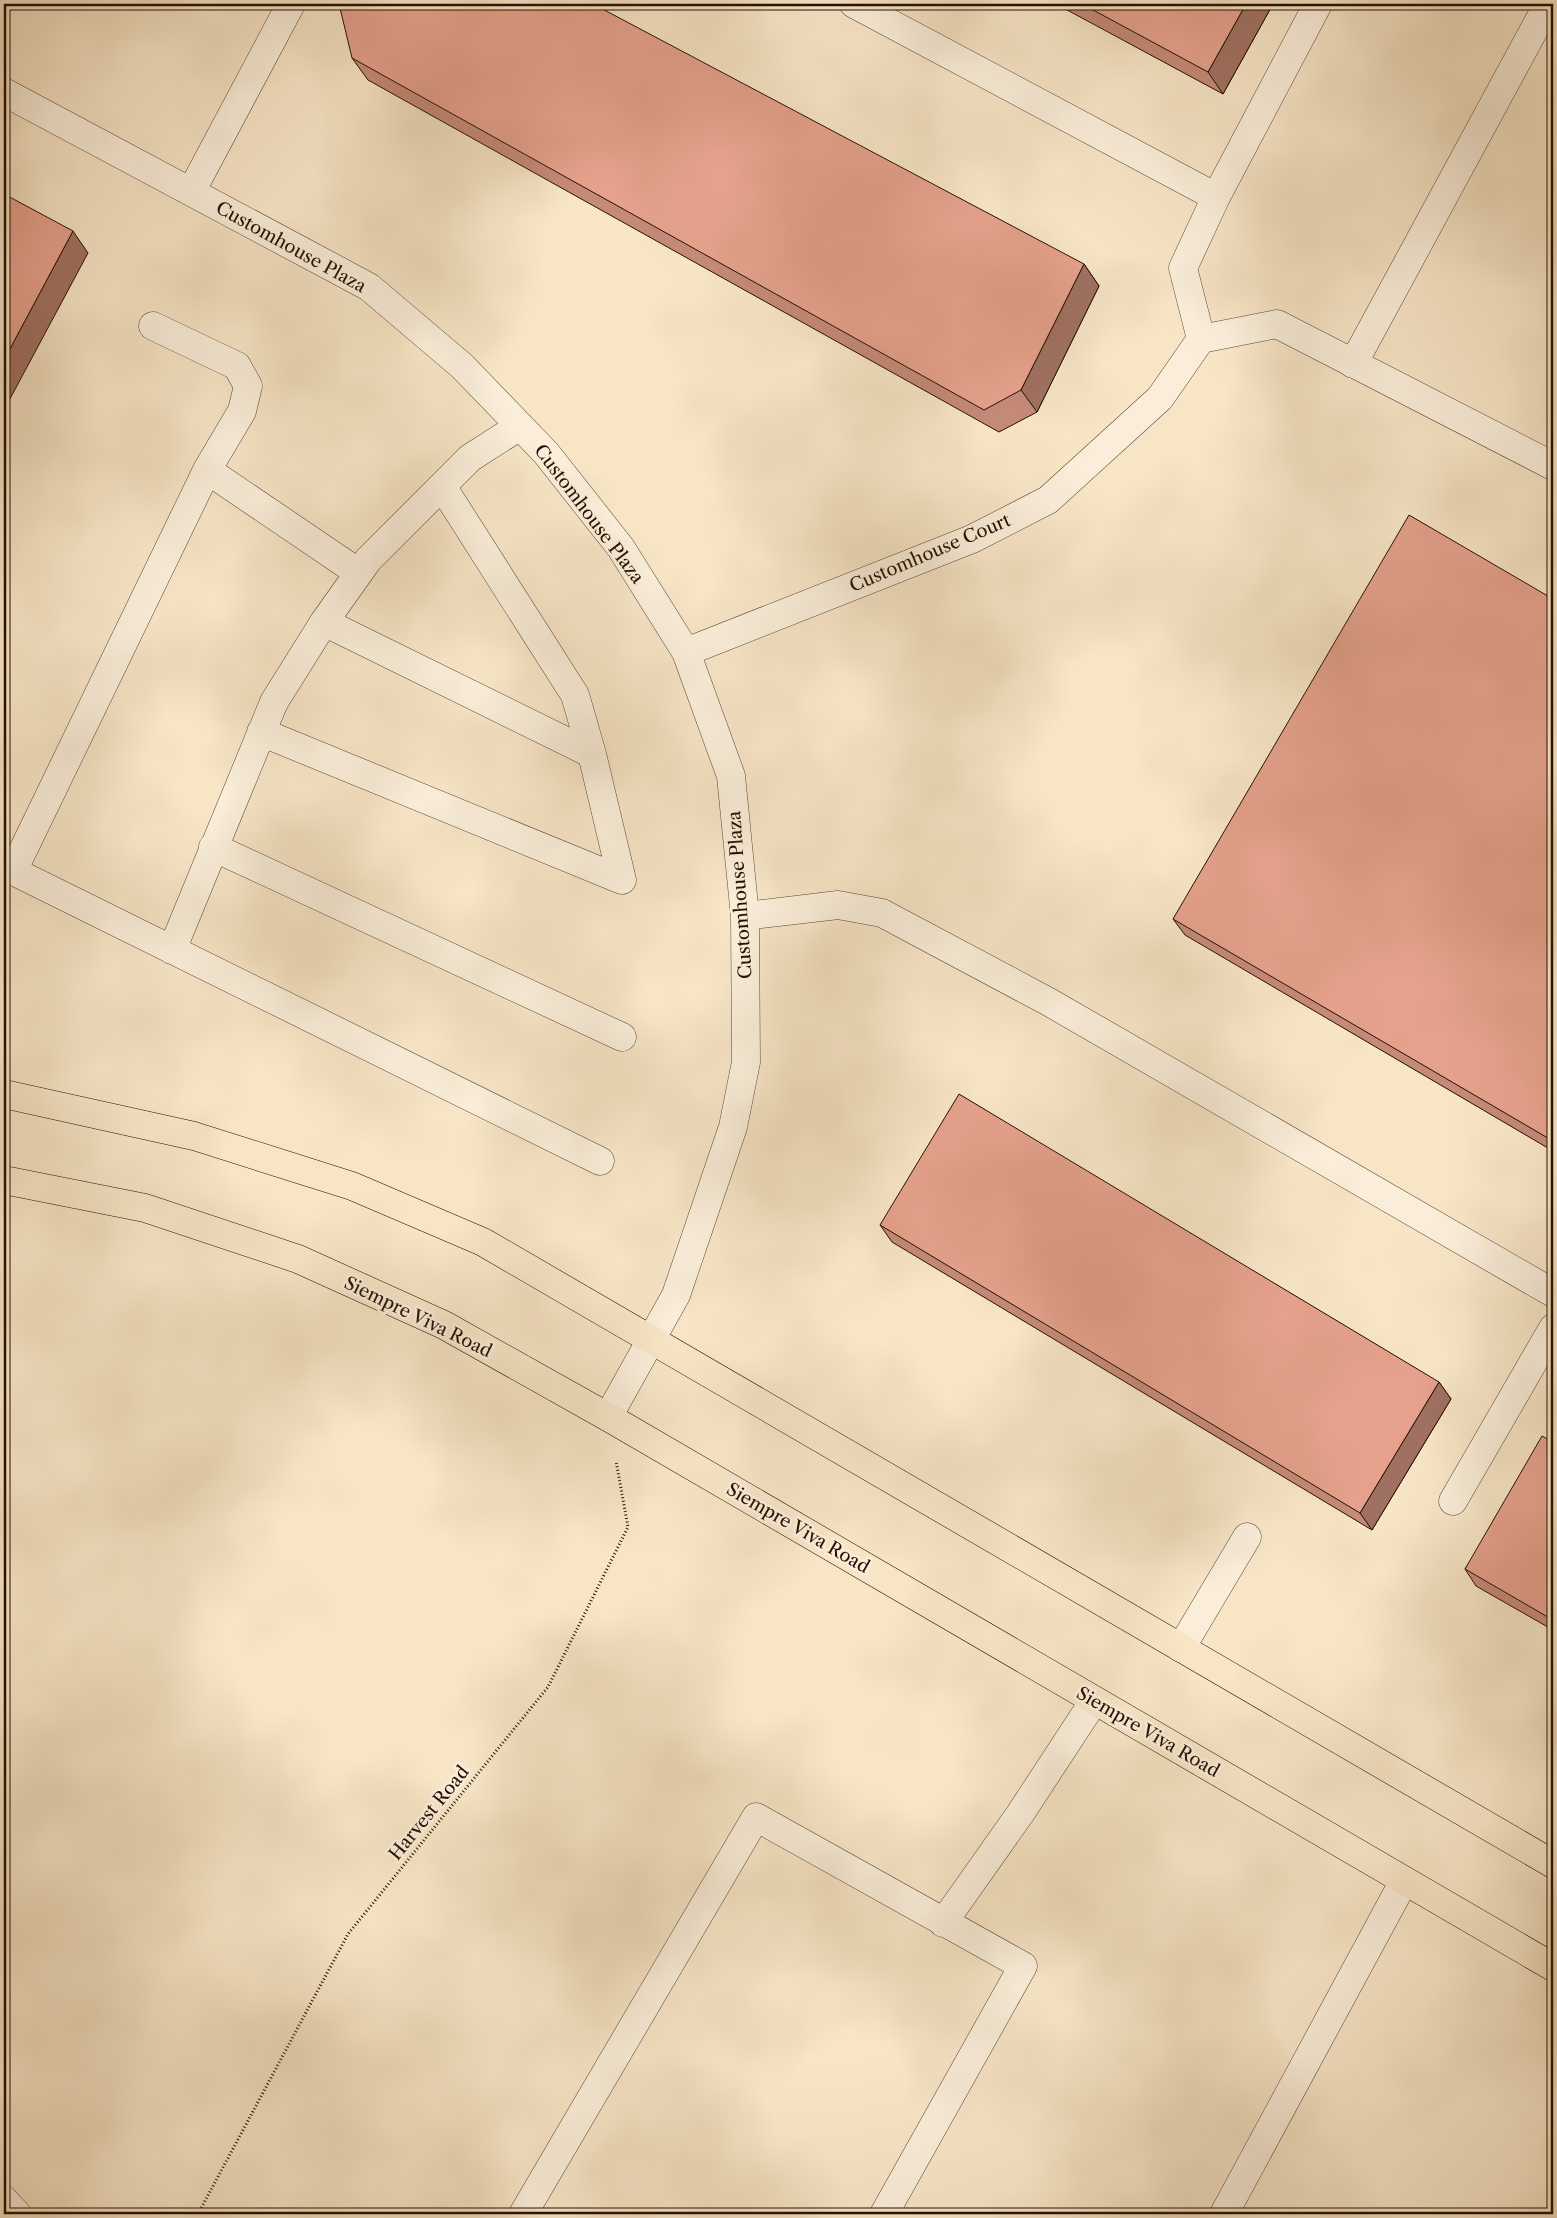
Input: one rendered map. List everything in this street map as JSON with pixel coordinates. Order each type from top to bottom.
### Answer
[{"type":"main road","points":[[4,1094],[194,1136],[352,1186],[482,1242],[1553,1864]]},
{"type":"main road","name":"Siempre Viva Road","points":[[4,1180],[144,1208],[298,1259],[444,1325],[608,1418],[1553,1967]]},
{"type":"street","points":[[191,192],[291,4]]},
{"type":"street","points":[[854,4],[1216,197]]},
{"type":"street","points":[[1318,4],[1216,197],[1183,268],[1201,339],[1277,324],[1553,466]]},
{"type":"street","points":[[1354,364],[1548,4]]},
{"type":"street","name":"Customhouse Plaza","points":[[4,92],[369,288],[462,366],[546,453],[621,548],[686,652],[731,776],[745,916],[746,1062],[733,1127],[676,1295],[608,1418]]},
{"type":"street","points":[[153,326],[237,366],[248,386],[242,411],[207,470],[8,869],[600,1161]]},
{"type":"street","name":"Customhouse Court","points":[[686,652],[972,539],[1048,500],[1160,398],[1201,339]]},
{"type":"street","points":[[172,950],[274,702],[324,622],[368,560],[470,458],[520,426]]},
{"type":"street","points":[[207,470],[359,573]]},
{"type":"street","points":[[261,732],[622,880],[592,754],[575,694],[442,486]]},
{"type":"street","points":[[324,622],[592,754]]},
{"type":"street","points":[[213,847],[622,1037]]},
{"type":"street","points":[[745,916],[838,905],[882,913],[1057,1007],[1553,1293]]},
{"type":"street","points":[[1453,1501],[1553,1328]]},
{"type":"street","points":[[1181,1648],[1247,1538]]},
{"type":"street","points":[[943,1923],[1020,1814],[1094,1700]]},
{"type":"street","points":[[523,2214],[756,1817],[1023,1966],[884,2214]]},
{"type":"street","points":[[1224,2214],[1404,1880]]},
{"type":"street","points":[[4,2200],[17,2214]]},
{"type":"path","name":"Harvest Road","points":[[198,2214],[348,1934],[548,1688],[628,1528],[608,1418]]},
{"type":"building","points":[[342,4],[593,4],[1084,264],[1021,390],[984,410],[352,58],[340,8]]},
{"type":"building","points":[[1082,4],[1246,4],[1208,72]]},
{"type":"building","points":[[4,194],[73,231],[4,360]]},
{"type":"building","points":[[1409,515],[1553,599],[1553,1141],[1173,919]]},
{"type":"building","points":[[959,1094],[1439,1382],[1360,1513],[880,1225]]},
{"type":"building","points":[[1542,1436],[1553,1442],[1553,1620],[1465,1569]]}]
